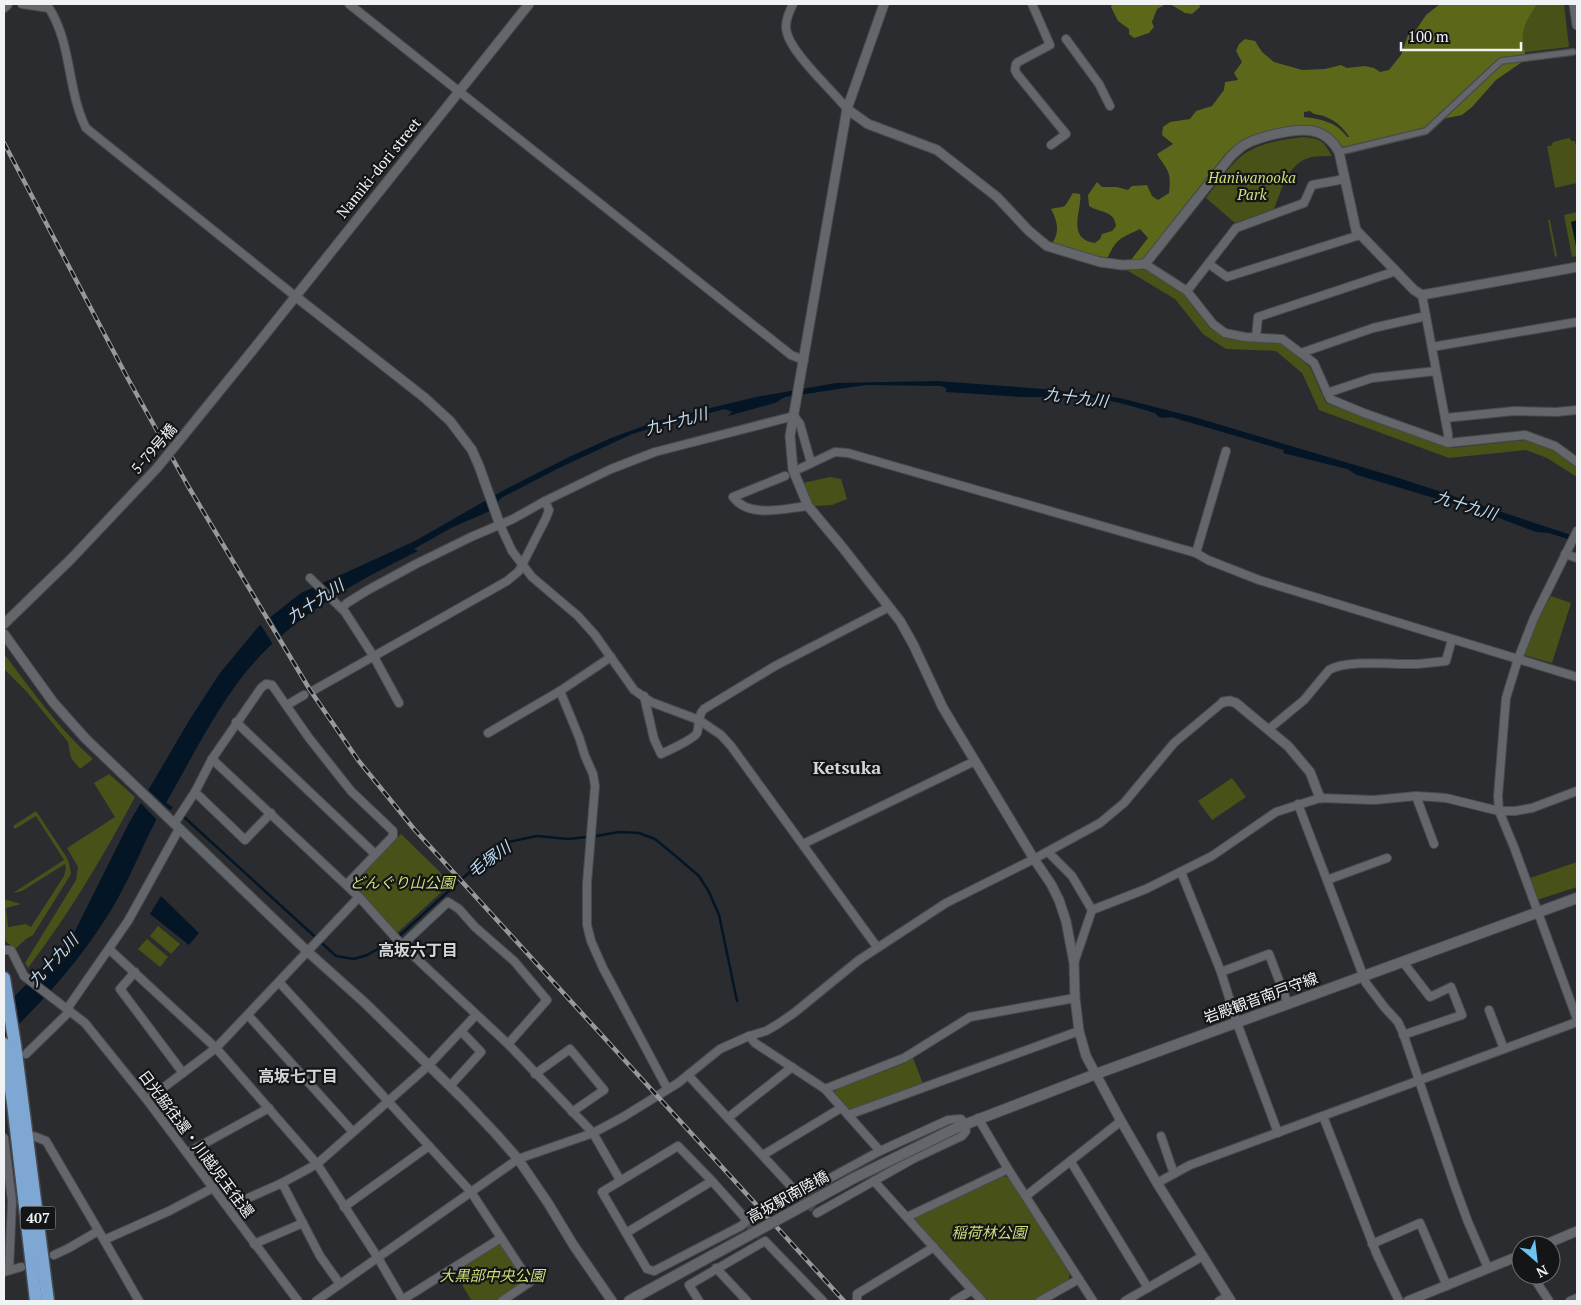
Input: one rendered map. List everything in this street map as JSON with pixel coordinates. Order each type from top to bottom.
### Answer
[{"type":"highway","name":"407","points":[[4,978],[7,996],[8,1104],[36,1301]]},
{"type":"highway","name":"407","points":[[8,1048],[27,1135],[48,1301]]},
{"type":"main road","points":[[4,7],[7,4]]},
{"type":"main road","name":"岩殿観音南戸守線","points":[[960,1126],[1096,1074],[1577,898]]},
{"type":"main road","name":"高坂駅南陸橋","points":[[633,1299],[854,1178],[960,1126]]},
{"type":"street","points":[[22,4],[49,8],[54,16],[66,49],[78,111],[86,128],[295,296],[426,398],[450,420],[472,450],[508,544],[532,577],[578,616],[634,690],[652,702],[699,720],[731,746],[877,947]]},
{"type":"street","points":[[349,4],[791,355],[804,360]]},
{"type":"street","name":"Namiki-dori street","points":[[252,351],[529,4]]},
{"type":"street","points":[[793,4],[786,30],[798,56],[837,95],[847,109],[868,124],[916,140],[937,150],[997,197],[1029,231],[1047,246],[1100,262],[1122,265],[1145,264],[1186,291],[1213,324],[1225,333],[1282,339],[1314,363],[1330,399],[1364,413],[1448,443],[1525,435],[1555,446],[1577,462]]},
{"type":"street","points":[[884,4],[847,109],[790,442],[793,470],[808,506],[900,621],[943,708],[1051,884],[1059,900],[1066,922],[1074,963],[1075,998],[1079,1031],[1086,1056],[1121,1122],[1157,1183],[1230,1299],[1219,1301]]},
{"type":"street","points":[[1032,4],[1050,45],[1018,62],[1015,70],[1066,134],[1051,145]]},
{"type":"street","points":[[1574,4],[1577,25]]},
{"type":"street","points":[[1066,39],[1099,84],[1110,106]]},
{"type":"street","points":[[1339,152],[1426,132],[1501,61],[1573,52]]},
{"type":"street","points":[[1145,264],[1230,156],[1244,145],[1272,136],[1294,131],[1311,130],[1327,137],[1334,143],[1339,152],[1354,223],[1360,235],[1414,290],[1422,295],[1577,267]]},
{"type":"street","points":[[1186,291],[1236,228],[1304,204],[1312,185],[1345,178]]},
{"type":"street","points":[[1209,264],[1227,277],[1360,235]]},
{"type":"street","points":[[1256,337],[1258,317],[1396,271]]},
{"type":"street","points":[[1422,295],[1448,434],[1448,443]]},
{"type":"street","points":[[1301,353],[1373,328],[1426,316]]},
{"type":"street","points":[[1432,347],[1577,322]]},
{"type":"street","name":"5-79号橋","points":[[4,624],[70,559],[157,468],[252,351]]},
{"type":"street","points":[[1327,393],[1372,378],[1436,371]]},
{"type":"street","points":[[1445,418],[1514,411],[1556,412],[1577,410]]},
{"type":"street","points":[[795,414],[800,424],[811,462]]},
{"type":"street","points":[[340,607],[416,564],[500,523],[513,519],[610,469],[655,452],[795,414]]},
{"type":"street","points":[[1196,553],[1226,451]]},
{"type":"street","points":[[800,469],[835,452],[848,453],[1196,553],[1259,580],[1577,677]]},
{"type":"street","points":[[785,476],[734,497],[742,506],[762,511],[808,506]]},
{"type":"street","points":[[314,690],[506,581],[519,571],[533,546],[549,510],[545,501]]},
{"type":"street","points":[[1157,1183],[1190,1165],[1418,1082],[1577,1021],[1499,811],[1498,796],[1506,698],[1518,659],[1534,618],[1577,531]]},
{"type":"street","points":[[1566,553],[1577,558]]},
{"type":"street","points":[[311,579],[340,607],[374,657],[399,703]]},
{"type":"street","points":[[644,696],[654,740],[661,754],[696,734],[700,713],[704,709],[813,646],[889,607]]},
{"type":"street","points":[[4,634],[59,709],[85,738],[308,952],[365,1003],[450,1086],[518,1159],[612,1301]]},
{"type":"street","points":[[1268,729],[1297,706],[1329,670],[1334,667],[1420,664],[1446,661],[1452,639]]},
{"type":"street","points":[[488,733],[560,691],[611,658]]},
{"type":"street","points":[[26,1054],[68,1010],[110,950],[128,921],[174,824],[236,722],[266,684],[272,685],[309,738],[351,791],[392,831],[393,836],[347,884]]},
{"type":"street","points":[[560,691],[593,774],[595,786],[587,883],[587,925],[591,941],[603,968],[667,1088]]},
{"type":"street","points":[[287,705],[304,695]]},
{"type":"street","points":[[316,1301],[518,1159],[592,1133],[623,1117],[688,1075],[720,1049],[749,1036],[766,1031],[794,1013],[877,947],[946,903],[1048,852],[1100,823],[1124,803],[1174,744],[1223,702],[1230,701],[1236,703],[1288,746],[1310,772],[1320,798]]},
{"type":"street","points":[[236,722],[375,854]]},
{"type":"street","points":[[212,760],[347,884],[402,944],[508,1044],[592,1133],[620,1180]]},
{"type":"street","points":[[803,844],[975,760]]},
{"type":"street","points":[[1092,910],[1146,890],[1181,872],[1221,850],[1276,812],[1320,798],[1374,800],[1416,796],[1446,798],[1499,811],[1515,811],[1532,808],[1577,791]]},
{"type":"street","points":[[195,792],[246,840],[270,813]]},
{"type":"street","points":[[1416,796],[1434,844]]},
{"type":"street","points":[[1298,804],[1366,983],[1384,1008],[1398,1022],[1465,1214],[1488,1268]]},
{"type":"street","points":[[1048,852],[1072,876],[1092,910],[1074,963]]},
{"type":"street","points":[[1327,880],[1387,858]]},
{"type":"street","points":[[1181,872],[1221,972],[1237,1023],[1278,1133]]},
{"type":"street","points":[[147,1100],[216,1048],[359,897]]},
{"type":"street","points":[[402,944],[448,902],[459,909],[475,927],[514,960],[547,1000],[508,1044]]},
{"type":"street","name":"日光脇往還・川越児玉往還","points":[[4,950],[10,950],[24,976],[85,1023],[147,1100],[298,1301]]},
{"type":"street","points":[[110,950],[216,1048],[317,1164],[378,1258],[402,1300],[501,1238]]},
{"type":"street","points":[[1221,972],[1269,954],[1288,1004]]},
{"type":"street","points":[[1403,962],[1430,997],[1451,987],[1462,1015],[1403,1035]]},
{"type":"street","points":[[135,972],[120,989],[183,1073]]},
{"type":"street","points":[[279,982],[471,1192],[530,1282],[502,1301]]},
{"type":"street","points":[[825,1089],[904,1058],[970,1017],[1075,998]]},
{"type":"street","points":[[1489,1010],[1504,1049]]},
{"type":"street","points":[[248,1015],[353,1132]]},
{"type":"street","points":[[228,1208],[282,1183],[317,1164],[428,1066],[476,1015]]},
{"type":"street","points":[[450,1086],[481,1052],[461,1031]]},
{"type":"street","points":[[848,1115],[1079,1031]]},
{"type":"street","points":[[749,1036],[755,1043],[825,1089],[880,1151]]},
{"type":"street","points":[[535,1074],[570,1049],[604,1090],[572,1112]]},
{"type":"street","points":[[729,1117],[792,1067]]},
{"type":"street","points":[[688,1075],[729,1117],[799,1195],[880,1151],[948,1120],[960,1119],[960,1126],[966,1130],[962,1136],[874,1181],[817,1213]]},
{"type":"street","points":[[187,1153],[269,1108]]},
{"type":"street","points":[[763,1155],[841,1108]]},
{"type":"street","points":[[1323,1116],[1372,1244],[1399,1301]]},
{"type":"street","points":[[978,1118],[1008,1169],[1093,1301]]},
{"type":"street","points":[[1026,1196],[1121,1122]]},
{"type":"street","points":[[27,1135],[46,1141],[139,1301]]},
{"type":"street","points":[[1161,1136],[1174,1174]]},
{"type":"street","points":[[4,1138],[12,1201],[6,1271],[21,1267]]},
{"type":"street","points":[[344,1207],[428,1146]]},
{"type":"street","points":[[678,1146],[712,1181],[745,1218],[746,1222],[654,1271],[647,1269],[602,1192],[620,1180],[678,1146]]},
{"type":"street","points":[[1071,1162],[1148,1288]]},
{"type":"street","points":[[907,1216],[1008,1169]]},
{"type":"street","points":[[626,1233],[712,1181]]},
{"type":"street","points":[[874,1181],[982,1301]]},
{"type":"street","points":[[282,1183],[320,1256],[340,1284]]},
{"type":"street","points":[[104,1240],[169,1211],[213,1188]]},
{"type":"street","points":[[254,1244],[303,1223]]},
{"type":"street","points":[[1372,1244],[1420,1224],[1447,1286]]},
{"type":"street","points":[[54,1255],[98,1230]]},
{"type":"street","points":[[1561,1238],[1577,1231]]},
{"type":"street","points":[[699,1301],[689,1285],[765,1240],[823,1301]]},
{"type":"street","points":[[857,1301],[856,1294],[934,1247]]},
{"type":"street","points":[[1125,1301],[1203,1256]]},
{"type":"street","points":[[1408,1301],[1511,1259]]},
{"type":"street","points":[[716,1268],[747,1301]]},
{"type":"street","points":[[1040,1301],[1079,1278]]},
{"type":"street","points":[[1539,1285],[1549,1301]]},
{"type":"street","points":[[954,1301],[972,1290]]},
{"type":"street","points":[[1570,1301],[1577,1298]]},
{"type":"green space","points":[[1112,4],[1166,4],[1157,9],[1152,22],[1154,27],[1149,33],[1134,38],[1129,34],[1129,29],[1118,21],[1111,7]]},
{"type":"green space","points":[[1170,4],[1199,4],[1200,7],[1192,14],[1185,13]]},
{"type":"green space","points":[[1440,4],[1537,4],[1524,28],[1523,45],[1525,60],[1496,80],[1472,107],[1462,115],[1442,119],[1426,129],[1343,147],[1326,131],[1311,126],[1280,128],[1259,133],[1243,140],[1227,152],[1142,260],[1131,260],[1148,238],[1140,229],[1120,239],[1108,257],[1080,253],[1053,242],[1057,226],[1051,209],[1065,206],[1073,193],[1080,194],[1077,222],[1080,236],[1095,243],[1102,234],[1112,231],[1116,226],[1115,221],[1109,214],[1089,206],[1088,195],[1097,182],[1102,187],[1117,187],[1128,190],[1132,186],[1147,185],[1152,196],[1158,200],[1169,193],[1169,174],[1157,154],[1173,144],[1162,135],[1163,127],[1170,122],[1190,119],[1196,111],[1212,106],[1224,90],[1225,82],[1238,80],[1234,73],[1242,62],[1236,51],[1239,44],[1245,39],[1255,41],[1262,52],[1274,62],[1302,70],[1325,69],[1341,65],[1347,68],[1365,66],[1380,72],[1389,70],[1401,55],[1408,35],[1416,30],[1426,15]],"holes":[[[1310,111],[1333,121],[1349,137],[1328,122],[1304,117],[1304,112]]]},
{"type":"green space","points":[[1492,4],[1564,4],[1569,47],[1508,54]]},
{"type":"green space","name":"Haniwanooka Park","points":[[1303,137],[1321,141],[1332,156],[1312,157],[1297,164],[1287,177],[1274,209],[1235,223],[1206,198],[1229,168],[1252,149],[1286,139]]},
{"type":"green space","points":[[1569,138],[1575,141],[1577,151],[1577,183],[1555,188],[1547,146],[1551,146],[1553,142]]},
{"type":"green space","points":[[1577,212],[1577,256],[1572,257],[1564,215]]},
{"type":"green space","points":[[1548,220],[1550,220],[1557,256],[1555,257]]},
{"type":"green space","points":[[1125,269],[1146,270],[1181,291],[1210,328],[1229,339],[1280,342],[1310,367],[1326,403],[1451,448],[1527,440],[1552,449],[1577,466],[1577,477],[1547,458],[1526,450],[1449,458],[1319,410],[1302,373],[1276,351],[1226,349],[1203,334],[1175,299]]},
{"type":"green space","points":[[830,477],[841,479],[847,499],[832,505],[815,506],[809,499],[803,483]]},
{"type":"green space","points":[[1551,596],[1571,603],[1552,663],[1524,655],[1531,632]]},
{"type":"green space","points":[[4,655],[57,722],[93,759],[80,769],[71,758],[68,742],[27,692],[4,669]]},
{"type":"green space","points":[[109,774],[135,797],[85,885],[58,927],[28,968],[25,963],[76,880],[78,867],[67,848],[115,817],[94,783]]},
{"type":"green space","points":[[1232,778],[1246,797],[1212,820],[1198,801]]},
{"type":"green space","points":[[36,811],[67,858],[71,874],[33,935],[16,948],[6,942],[4,933],[4,899],[21,904],[6,908],[8,927],[26,924],[31,927],[64,876],[66,868],[65,864],[22,891],[13,893],[64,860],[36,816],[15,829],[13,826]]},
{"type":"green space","name":"どんぐり山公園","points":[[401,834],[439,871],[449,885],[397,933],[353,887],[353,884]]},
{"type":"green space","points":[[1577,862],[1577,887],[1537,900],[1530,878]]},
{"type":"green space","points":[[158,926],[180,944],[171,954],[150,936]]},
{"type":"green space","points":[[147,939],[168,957],[160,967],[138,949]]},
{"type":"green space","points":[[913,1058],[923,1084],[852,1110],[834,1093],[836,1089],[903,1064]]},
{"type":"green space","name":"稲荷林公園","points":[[1004,1176],[1009,1178],[1070,1274],[1068,1281],[1034,1301],[988,1301],[915,1220],[916,1215]]},
{"type":"green space","name":"大黒部中央公園","points":[[497,1245],[501,1245],[522,1278],[521,1285],[495,1301],[472,1301],[454,1272]]},
{"type":"water","points":[[1577,220],[1577,251],[1571,222]]},
{"type":"water","name":"九十九川","points":[[937,381],[1043,389],[1120,398],[1194,417],[1402,479],[1577,537],[1577,542],[1549,533],[1536,532],[1491,515],[1357,475],[1347,469],[1283,453],[1284,450],[1171,417],[1160,417],[1155,413],[1132,406],[1091,398],[1066,397],[1055,400],[1051,397],[946,392],[946,388],[941,386],[866,385],[785,397],[775,403],[728,416],[732,412],[725,409],[632,434],[501,498],[490,511],[451,528],[414,549],[418,551],[334,597],[277,639],[246,672],[221,707],[166,803],[173,807],[171,810],[163,807],[123,889],[93,938],[51,991],[4,1039],[4,1007],[71,939],[129,823],[190,719],[220,673],[259,626],[301,593],[415,541],[504,490],[571,456],[611,438],[657,421],[756,397],[836,383]]},
{"type":"water","points":[[161,896],[199,933],[189,945],[150,914]]},
{"type":"pier","points":[[269,615],[283,639],[274,646],[259,622]]},
{"type":"pier","points":[[146,788],[172,812],[164,810],[158,821],[139,801]]},
{"type":"waterway","name":"毛塚川","points":[[184,817],[336,956],[354,959],[367,955],[394,940]]},
{"type":"waterway","name":"毛塚川","points":[[398,937],[484,859],[508,842],[537,836],[568,839],[619,832],[639,833],[655,839],[678,858],[699,876],[709,892],[719,915],[737,1001]]},
{"type":"tunnel","points":[[799,1195],[817,1213]]},
{"type":"tunnel","points":[[746,1222],[765,1241]]},
{"type":"railway","points":[[4,143],[127,377],[188,486],[310,690],[358,760],[414,829],[844,1301]]},
{"type":"district","name":"Ketsuka","points":[[847,768]]},
{"type":"district","name":"高坂六丁目","points":[[418,950]]},
{"type":"district","name":"高坂七丁目","points":[[298,1076]]}]
